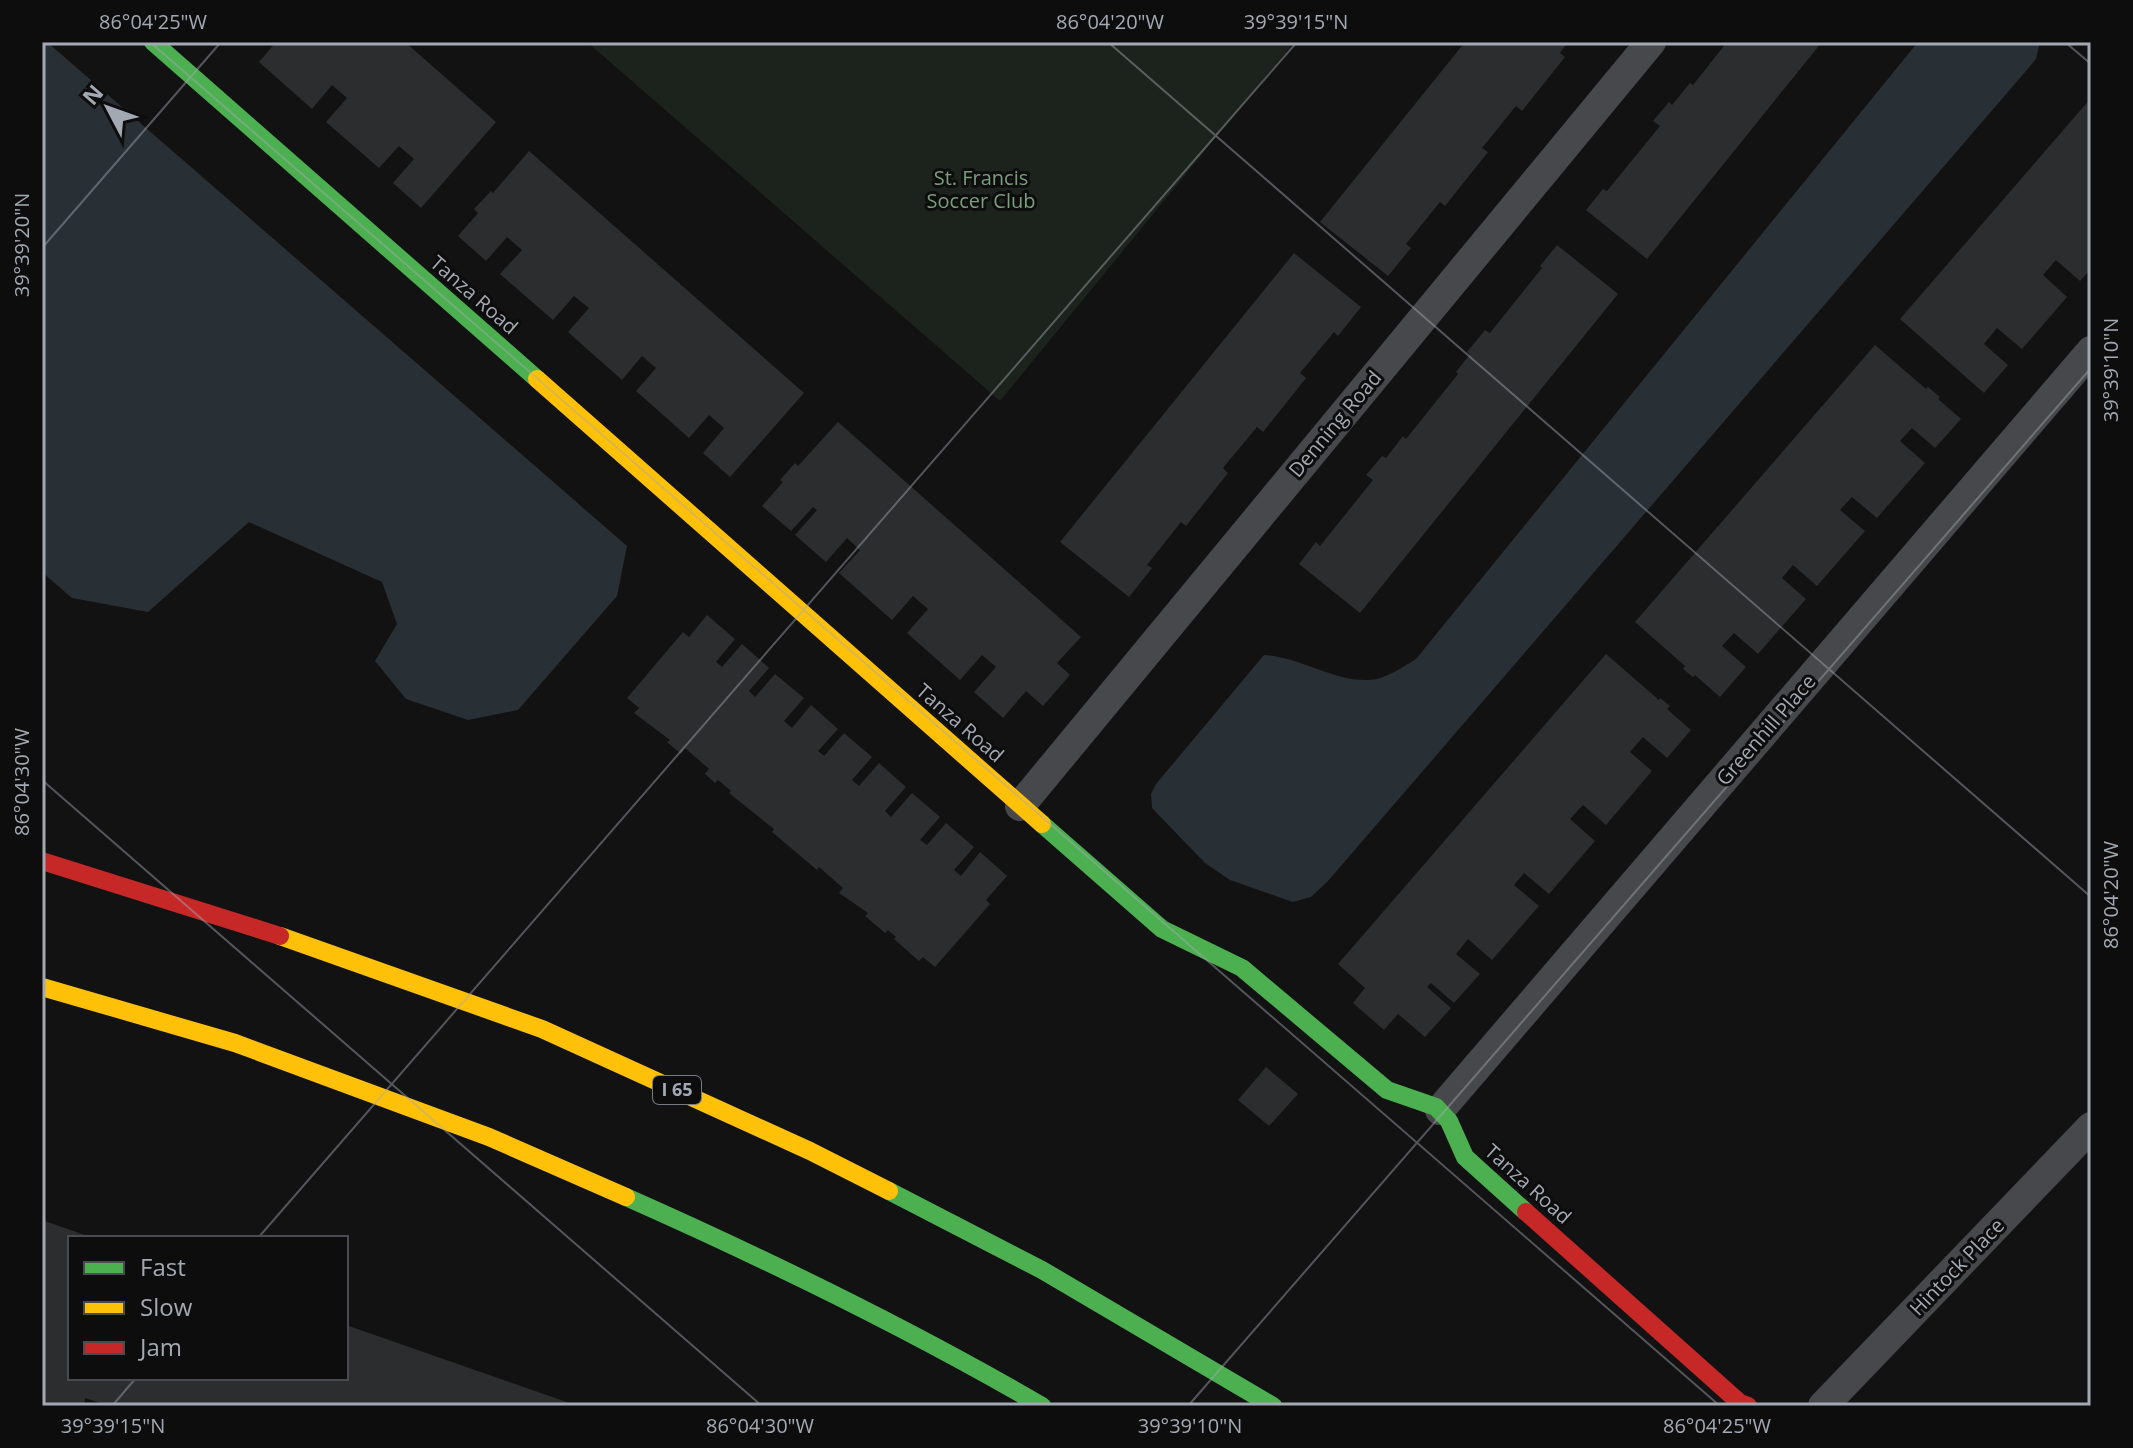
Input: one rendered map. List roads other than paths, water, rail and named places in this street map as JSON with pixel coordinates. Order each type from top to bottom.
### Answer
[{"type":"main road","name":"Tanza Road","points":[[153,42],[1162,929],[1242,968],[1387,1090],[1401,1099],[1419,1099],[1440,1110],[1454,1126],[1465,1157],[1740,1403],[1748,1406]]},
{"type":"main road","name":"I 65","points":[[42,861],[273,933],[542,1029],[810,1151],[1042,1270],[1273,1406]]},
{"type":"main road","points":[[42,987],[235,1043],[489,1137],[758,1255],[982,1371],[1042,1406]]},
{"type":"street","name":"Denning Road","points":[[1020,806],[1651,42]]},
{"type":"street","name":"Greenhill Place","points":[[1440,1110],[2091,351]]},
{"type":"street","name":"Hintock Place","points":[[1823,1406],[2091,1127]]},
{"type":"park label","name":"St. Francis Soccer Club","points":[[981,190]]}]
